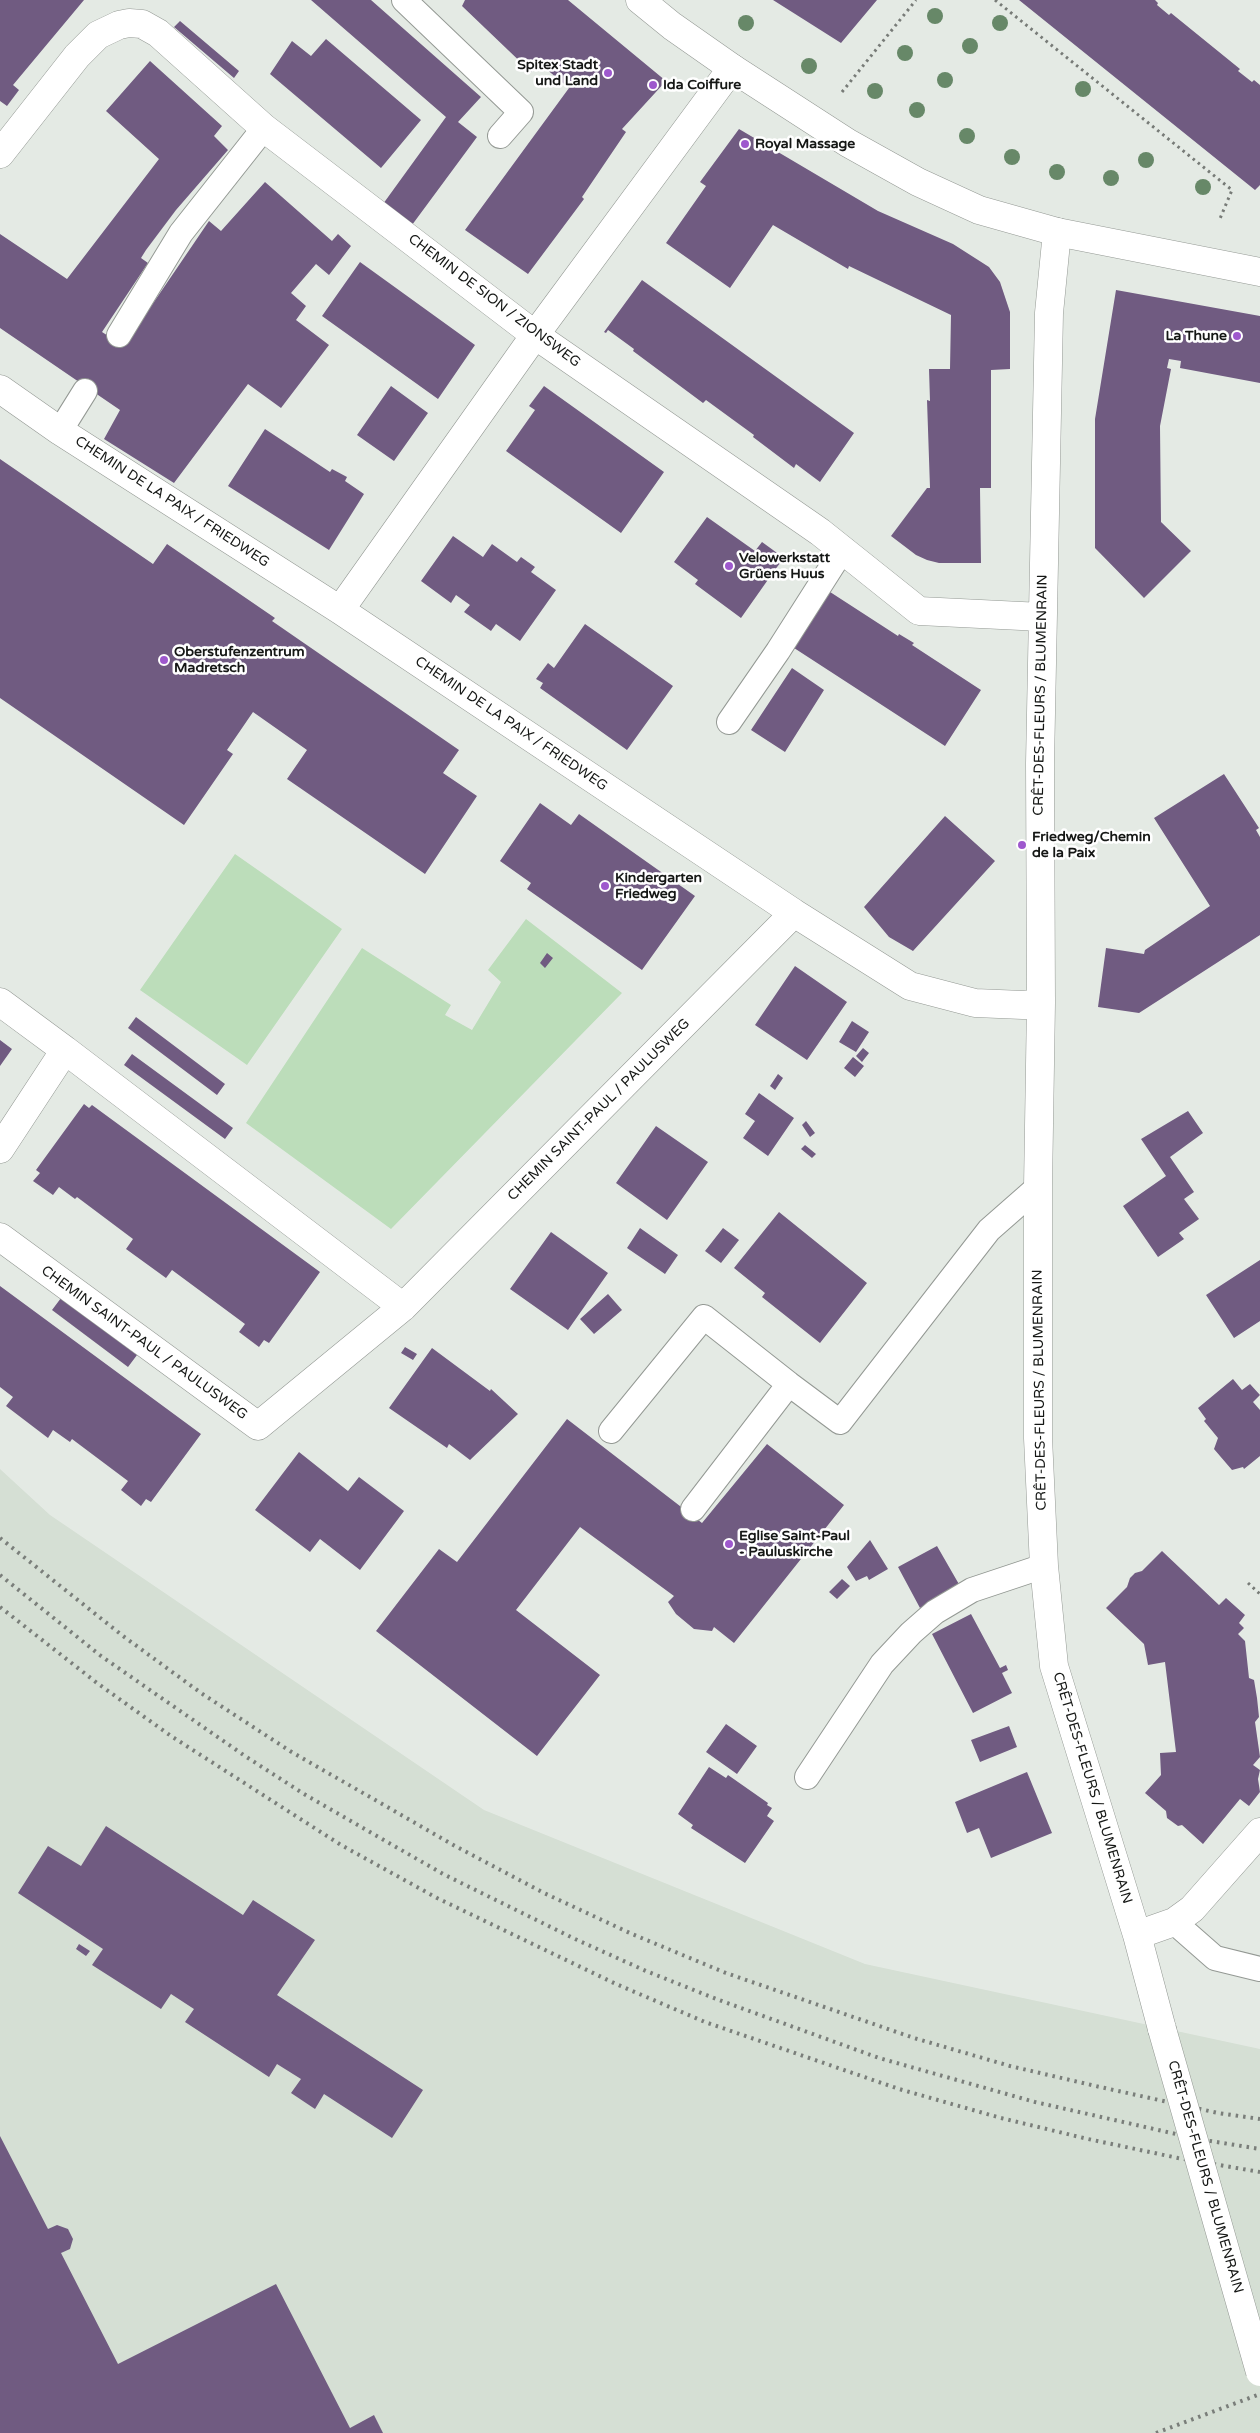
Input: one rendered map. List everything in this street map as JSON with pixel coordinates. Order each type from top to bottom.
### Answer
[{"type":"street","points":[[640,0],[672,26],[732,68],[848,143],[918,182],[979,210],[1056,232],[1260,272]]},
{"type":"street","name":"CHEMIN DE SION / ZIONSWEG","points":[[0,154],[77,56],[98,36],[129,23],[142,24],[158,33],[264,128],[535,334],[820,532],[920,611],[1042,618]]},
{"type":"street","points":[[340,610],[535,334],[732,68]]},
{"type":"street","name":"CRÊT-DES-FLEURS / BLUMENRAIN","points":[[1056,232],[1049,313],[1039,802],[1041,1003],[1038,1187],[1038,1438],[1044,1566],[1054,1666],[1137,1935],[1260,2372]]},
{"type":"street","name":"CHEMIN DE LA PAIX / FRIEDWEG","points":[[0,389],[60,431],[340,610],[794,913],[910,986],[975,1002],[1022,1005],[1041,1003]]},
{"type":"street","name":"CHEMIN SAINT-PAUL / PAULUSWEG","points":[[0,1237],[258,1426],[403,1307],[794,913]]},
{"type":"street","points":[[0,1002],[403,1307]]},
{"type":"street","points":[[0,1149],[65,1050]]},
{"type":"street","points":[[1137,1935],[1174,1922],[1192,1909],[1260,1832]]},
{"type":"lane","points":[[404,0],[521,112],[500,136]]},
{"type":"lane","points":[[119,335],[181,233],[264,128]]},
{"type":"lane","points":[[60,431],[85,391]]},
{"type":"lane","points":[[729,722],[778,651],[843,549]]},
{"type":"lane","points":[[611,1431],[704,1317],[840,1422],[989,1230],[1038,1187]]},
{"type":"lane","points":[[693,1509],[789,1384]]},
{"type":"lane","points":[[807,1777],[882,1664],[911,1632],[935,1612],[972,1590],[1044,1566]]},
{"type":"lane","points":[[1174,1922],[1215,1958],[1260,1969]]},
{"type":"path","points":[[842,92],[916,0]]},
{"type":"path","points":[[995,0],[1232,190],[1220,221]]},
{"type":"path","points":[[1248,1583],[1260,1594]]},
{"type":"shaded area","points":[[0,1469],[50,1515],[484,1810],[865,1964],[1260,2049],[1260,2433],[0,2433]]},
{"type":"green space","points":[[235,854],[342,929],[247,1065],[140,990]]},
{"type":"green space","points":[[526,919],[622,993],[391,1229],[246,1123],[362,948],[451,1005],[445,1015],[472,1030],[501,982],[488,970]]},
{"type":"building","points":[[0,0],[84,0],[13,85],[19,90],[7,106],[0,101]]},
{"type":"building","points":[[311,0],[371,0],[481,97],[458,122],[477,137],[412,225],[383,204],[446,117]]},
{"type":"building","points":[[465,0],[568,0],[666,81],[622,129],[626,132],[582,197],[584,199],[528,274],[465,230],[569,88],[539,63],[531,72],[462,6]]},
{"type":"building","points":[[773,0],[877,0],[841,43]]},
{"type":"building","points":[[1019,0],[1155,0],[1158,3],[1157,5],[1169,15],[1171,13],[1240,69],[1238,71],[1252,82],[1254,80],[1260,85],[1260,185],[1255,190]]},
{"type":"building","points":[[180,21],[239,71],[234,78],[174,27]]},
{"type":"building","points":[[326,39],[421,120],[381,168],[270,74],[292,41],[311,56]]},
{"type":"building","points":[[150,61],[222,126],[214,136],[228,150],[176,210],[146,250],[141,258],[148,263],[102,332],[124,346],[209,221],[221,231],[265,182],[332,241],[338,234],[351,246],[329,275],[316,264],[291,293],[306,306],[296,320],[329,345],[281,408],[248,384],[174,483],[104,439],[120,410],[0,328],[0,234],[67,279],[159,159],[106,111]]},
{"type":"building","points":[[739,129],[878,211],[953,244],[989,267],[1000,282],[1010,312],[1010,369],[991,370],[991,488],[980,488],[981,563],[939,563],[927,560],[916,555],[891,536],[927,488],[930,488],[927,400],[930,401],[929,369],[950,369],[951,315],[849,266],[848,269],[773,225],[730,288],[666,243],[706,186],[700,182]]},
{"type":"building","points":[[360,262],[475,345],[438,399],[322,316]]},
{"type":"building","points":[[642,280],[854,433],[820,482],[796,464],[794,468],[753,437],[754,435],[706,400],[703,403],[608,330],[606,333],[604,332]]},
{"type":"building","points":[[1116,290],[1260,316],[1260,383],[1180,368],[1181,361],[1169,359],[1167,368],[1171,369],[1160,426],[1161,522],[1191,551],[1144,598],[1095,548],[1095,419]]},
{"type":"building","points":[[391,386],[428,413],[394,461],[357,435]]},
{"type":"building","points":[[544,386],[664,472],[621,533],[506,451],[535,410],[529,406]]},
{"type":"building","points":[[265,429],[330,472],[332,469],[347,477],[345,481],[364,494],[329,550],[228,486]]},
{"type":"building","name":"Oberstufenzentrum Madretsch","points":[[0,459],[153,564],[167,544],[275,618],[272,621],[459,750],[443,773],[477,796],[425,874],[287,779],[307,750],[253,712],[227,750],[233,754],[184,825],[0,698]]},
{"type":"building","name":"Velowerkstatt Grüens Huus","points":[[707,517],[755,551],[762,542],[784,558],[774,571],[777,572],[775,575],[772,574],[741,618],[695,584],[698,580],[674,562]]},
{"type":"building","points":[[453,536],[483,557],[492,544],[517,562],[521,557],[535,567],[531,572],[556,590],[520,641],[496,624],[491,631],[464,612],[470,605],[456,595],[451,603],[421,581]]},
{"type":"building","points":[[827,590],[898,636],[899,634],[914,643],[912,645],[981,690],[945,746],[791,646]]},
{"type":"building","points":[[585,624],[673,686],[627,750],[540,688],[543,683],[536,679],[548,663],[554,668]]},
{"type":"building","points":[[792,668],[824,690],[785,752],[751,730]]},
{"type":"building","points":[[1224,774],[1259,828],[1256,830],[1260,837],[1260,935],[1139,1013],[1098,1007],[1106,948],[1144,954],[1145,950],[1210,906],[1154,818]]},
{"type":"building","name":"Kindergarten Friedweg","points":[[540,803],[571,825],[579,814],[695,896],[642,970],[527,889],[531,883],[500,861]]},
{"type":"building","points":[[945,816],[995,861],[913,951],[889,937],[864,907]]},
{"type":"building","points":[[547,953],[553,958],[545,968],[540,963]]},
{"type":"building","points":[[795,966],[847,1002],[807,1060],[755,1025]]},
{"type":"building","points":[[136,1017],[225,1084],[217,1095],[128,1028]]},
{"type":"building","points":[[852,1021],[869,1032],[856,1052],[839,1042]]},
{"type":"building","points":[[0,1040],[12,1049],[0,1066]]},
{"type":"building","points":[[863,1048],[869,1053],[862,1062],[856,1056]]},
{"type":"building","points":[[132,1054],[233,1128],[225,1139],[124,1065]]},
{"type":"building","points":[[853,1057],[864,1066],[855,1077],[844,1068]]},
{"type":"building","points":[[778,1074],[783,1078],[775,1090],[770,1086]]},
{"type":"building","points":[[759,1093],[794,1118],[768,1156],[743,1138],[755,1121],[745,1114]]},
{"type":"building","points":[[84,1104],[89,1108],[92,1105],[320,1272],[269,1343],[264,1340],[259,1347],[239,1332],[245,1324],[172,1270],[166,1278],[126,1249],[133,1239],[77,1197],[75,1199],[59,1187],[53,1195],[33,1181],[40,1173],[36,1170]]},
{"type":"building","points":[[1188,1111],[1203,1133],[1170,1157],[1194,1192],[1184,1199],[1199,1219],[1179,1233],[1184,1239],[1158,1257],[1123,1206],[1166,1176],[1141,1139]]},
{"type":"building","points":[[806,1121],[815,1133],[810,1137],[802,1125]]},
{"type":"building","points":[[656,1126],[708,1162],[667,1220],[616,1183]]},
{"type":"building","points":[[805,1145],[816,1154],[812,1158],[801,1149]]},
{"type":"building","points":[[779,1212],[867,1283],[820,1343],[762,1297],[765,1293],[734,1268]]},
{"type":"building","points":[[640,1228],[678,1255],[665,1274],[627,1248]]},
{"type":"building","points":[[723,1228],[739,1240],[721,1263],[705,1251]]},
{"type":"building","points":[[551,1232],[608,1273],[568,1330],[510,1289]]},
{"type":"building","points":[[1260,1260],[1260,1321],[1234,1338],[1206,1295]]},
{"type":"building","points":[[0,1286],[201,1434],[151,1502],[146,1499],[141,1506],[121,1490],[128,1481],[72,1439],[70,1442],[53,1430],[48,1438],[6,1406],[13,1397],[0,1387]]},
{"type":"building","points":[[608,1294],[622,1310],[594,1334],[580,1319]]},
{"type":"building","points":[[61,1298],[137,1355],[128,1367],[52,1310]]},
{"type":"building","points":[[405,1347],[417,1354],[413,1360],[401,1353]]},
{"type":"building","points":[[432,1348],[490,1391],[491,1389],[518,1414],[470,1460],[449,1444],[447,1448],[389,1408]]},
{"type":"building","points":[[1233,1379],[1242,1390],[1250,1384],[1260,1395],[1253,1402],[1260,1410],[1260,1456],[1244,1469],[1243,1467],[1232,1470],[1214,1449],[1218,1438],[1204,1421],[1206,1419],[1198,1408]]},
{"type":"building","points":[[567,1419],[702,1523],[767,1444],[844,1505],[734,1643],[714,1627],[712,1631],[694,1629],[676,1614],[668,1602],[674,1596],[580,1527],[516,1610],[600,1675],[537,1756],[376,1631],[439,1549],[457,1562]]},
{"type":"building","points":[[299,1452],[348,1491],[359,1477],[404,1511],[360,1570],[320,1539],[310,1552],[255,1510]]},
{"type":"building","points":[[870,1540],[888,1569],[869,1580],[867,1576],[856,1581],[847,1567]]},
{"type":"building","points":[[937,1546],[960,1586],[920,1608],[898,1567]]},
{"type":"building","points":[[1162,1551],[1219,1605],[1226,1598],[1245,1615],[1239,1623],[1244,1628],[1238,1634],[1245,1641],[1249,1678],[1254,1680],[1257,1698],[1259,1717],[1255,1722],[1260,1757],[1253,1765],[1260,1770],[1258,1779],[1260,1792],[1249,1806],[1240,1799],[1203,1844],[1182,1825],[1178,1826],[1167,1818],[1166,1811],[1145,1793],[1161,1775],[1160,1753],[1176,1752],[1165,1662],[1148,1665],[1144,1644],[1106,1608],[1127,1587],[1130,1578],[1135,1573],[1142,1571]]},
{"type":"building","points":[[842,1579],[850,1586],[837,1599],[829,1592]]},
{"type":"building","points":[[971,1614],[1000,1668],[1006,1665],[1008,1670],[1002,1673],[1012,1693],[973,1713],[932,1634]]},
{"type":"building","points":[[726,1724],[757,1746],[737,1774],[706,1752]]},
{"type":"building","points":[[1009,1726],[1017,1747],[980,1762],[971,1740]]},
{"type":"building","points":[[709,1767],[726,1778],[728,1775],[768,1803],[767,1805],[772,1808],[767,1816],[774,1821],[745,1863],[691,1828],[693,1825],[678,1814]]},
{"type":"building","points":[[1027,1772],[1052,1833],[991,1858],[979,1828],[967,1833],[955,1802]]},
{"type":"building","points":[[106,1826],[243,1915],[253,1900],[315,1940],[277,1995],[423,2090],[392,2138],[324,2094],[315,2109],[291,2093],[301,2079],[277,2064],[269,2077],[185,2022],[194,2009],[171,1994],[161,2009],[92,1965],[103,1949],[18,1893],[48,1846],[81,1866]]},
{"type":"building","points":[[79,1944],[90,1951],[86,1956],[76,1949]]},
{"type":"building","points":[[0,2136],[48,2229],[57,2225],[68,2229],[73,2239],[70,2249],[61,2253],[118,2364],[276,2284],[350,2428],[374,2415],[383,2433],[0,2433]]},
{"type":"railway","points":[[0,1538],[123,1636],[201,1693],[290,1751],[455,1846],[544,1893],[632,1934],[726,1973],[914,2038],[1010,2066],[1218,2113],[1260,2119]]},
{"type":"railway","points":[[0,1575],[101,1656],[245,1756],[304,1794],[443,1874],[575,1939],[646,1971],[719,2000],[879,2058],[1035,2102],[1198,2139],[1260,2149]]},
{"type":"railway","points":[[0,1607],[97,1683],[171,1736],[341,1845],[437,1898],[616,1984],[705,2022],[899,2089],[1001,2118],[1088,2139],[1178,2158],[1260,2172]]},
{"type":"railway","points":[[1156,2433],[1260,2394]]},
{"type":"place","name":"Spitex Stadt und Land","points":[[608,73]]},
{"type":"place","name":"Ida Coiffure","points":[[653,85]]},
{"type":"place","name":"Royal Massage","points":[[745,144]]},
{"type":"place","name":"La Thune","points":[[1237,336]]},
{"type":"place","name":"Velowerkstatt Grüens Huus","points":[[729,566]]},
{"type":"place","name":"Oberstufenzentrum Madretsch","points":[[164,660]]},
{"type":"place","name":"Friedweg/Chemin de la Paix","points":[[1022,845]]},
{"type":"place","name":"Kindergarten Friedweg","points":[[605,886]]},
{"type":"place","name":"Eglise Saint-Paul - Pauluskirche","points":[[729,1544]]}]
